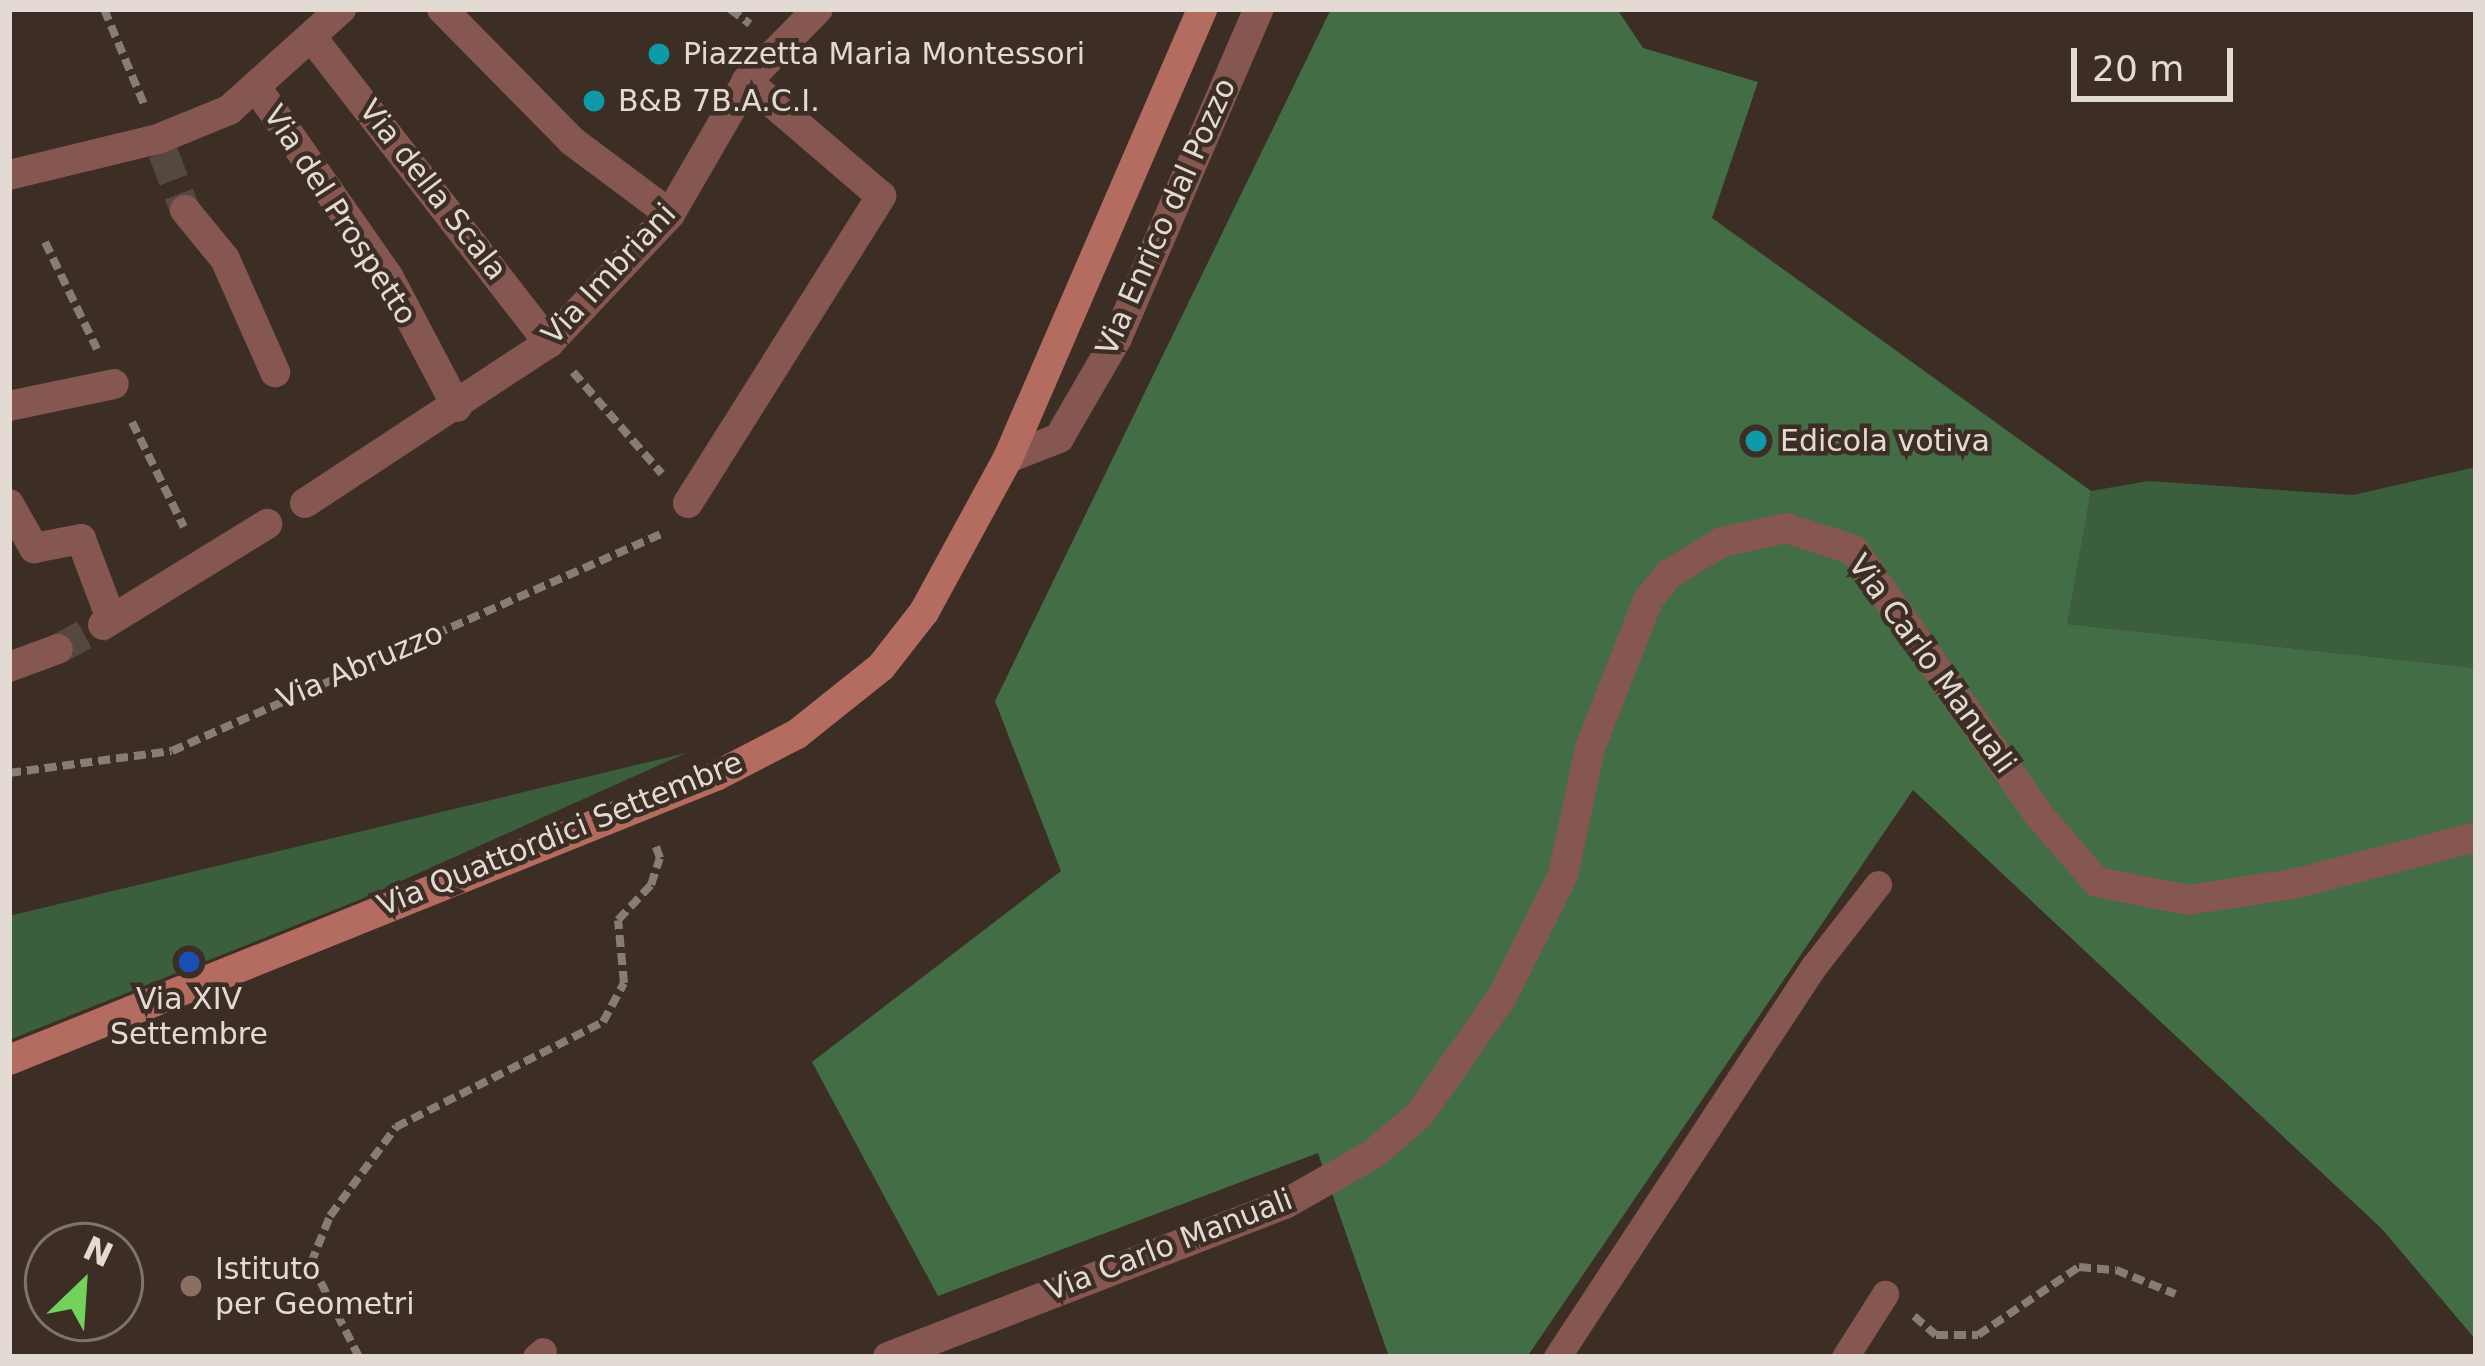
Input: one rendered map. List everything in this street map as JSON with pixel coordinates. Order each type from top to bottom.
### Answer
[{"type":"main road","name":"Via Quattordici Settembre","points":[[9,1060],[716,776],[797,734],[881,667],[923,612],[1008,458],[1202,9]]},
{"type":"street","points":[[9,175],[160,145],[229,110],[341,9]]},
{"type":"street","points":[[442,9],[572,141],[670,214]]},
{"type":"street","name":"Via Imbriani","points":[[304,503],[458,407],[549,343],[670,214],[747,81],[776,43],[818,9]]},
{"type":"street","name":"Via Enrico dal Pozzo","points":[[1008,458],[1059,438],[1117,338],[1259,9]]},
{"type":"street","name":"Via della Scala","points":[[313,39],[549,343]]},
{"type":"street","points":[[694,510],[881,196],[747,81]]},
{"type":"street","name":"Via del Prospetto","points":[[256,87],[388,276],[458,407]]},
{"type":"street","points":[[184,210],[225,259],[275,372]]},
{"type":"street","points":[[9,406],[114,384]]},
{"type":"street","points":[[9,505],[34,548],[81,539],[107,622],[267,524]]},
{"type":"street","name":"Via Carlo Manuali","points":[[889,1357],[1285,1204],[1373,1154],[1419,1114],[1502,997],[1563,874],[1590,748],[1648,600],[1669,574],[1721,542],[1786,528],[1854,550],[2038,814],[2097,882],[2188,900],[2293,884],[2476,837]]},
{"type":"street","points":[[9,667],[58,649]]},
{"type":"lane","points":[[1556,1357],[1814,966],[1878,884]]},
{"type":"lane","points":[[1845,1357],[1886,1294]]},
{"type":"path","points":[[104,9],[160,145]]},
{"type":"path","points":[[45,242],[186,531]]},
{"type":"path","points":[[549,343],[694,510]]},
{"type":"path","name":"Via Abruzzo","points":[[9,773],[172,751],[694,510]]},
{"type":"path","points":[[359,1357],[311,1263],[330,1216],[396,1127],[603,1022],[624,983],[618,920],[651,885],[660,858],[653,839]]},
{"type":"path","points":[[1886,1294],[1936,1335],[1978,1335],[2079,1267],[2116,1270],[2175,1294]]},
{"type":"green space","points":[[1331,9],[1617,9],[1643,48],[1758,82],[1712,218],[2091,491],[2067,624],[2476,668],[2476,1340],[2382,1229],[1913,790],[1527,1357],[1389,1357],[1318,1153],[938,1296],[812,1062],[1061,871],[995,701]]},
{"type":"green space","points":[[2476,467],[2476,668],[2066,624],[2091,491],[2148,481],[2353,495]]},
{"type":"green space","points":[[686,753],[359,900],[9,1040],[9,916]]},
{"type":"tunnel","points":[[163,152],[185,210]]},
{"type":"tunnel","points":[[58,649],[103,625]]},
{"type":"place","name":"Piazzetta Maria Montessori","points":[[659,54]]},
{"type":"place","name":"B&B 7B.A.C.I.","points":[[594,101]]},
{"type":"place","name":"Edicola votiva","points":[[1756,441]]},
{"type":"place","name":"Via XIV Settembre","points":[[189,962]]},
{"type":"place","name":"Istituto per Geometri","points":[[191,1286]]}]
